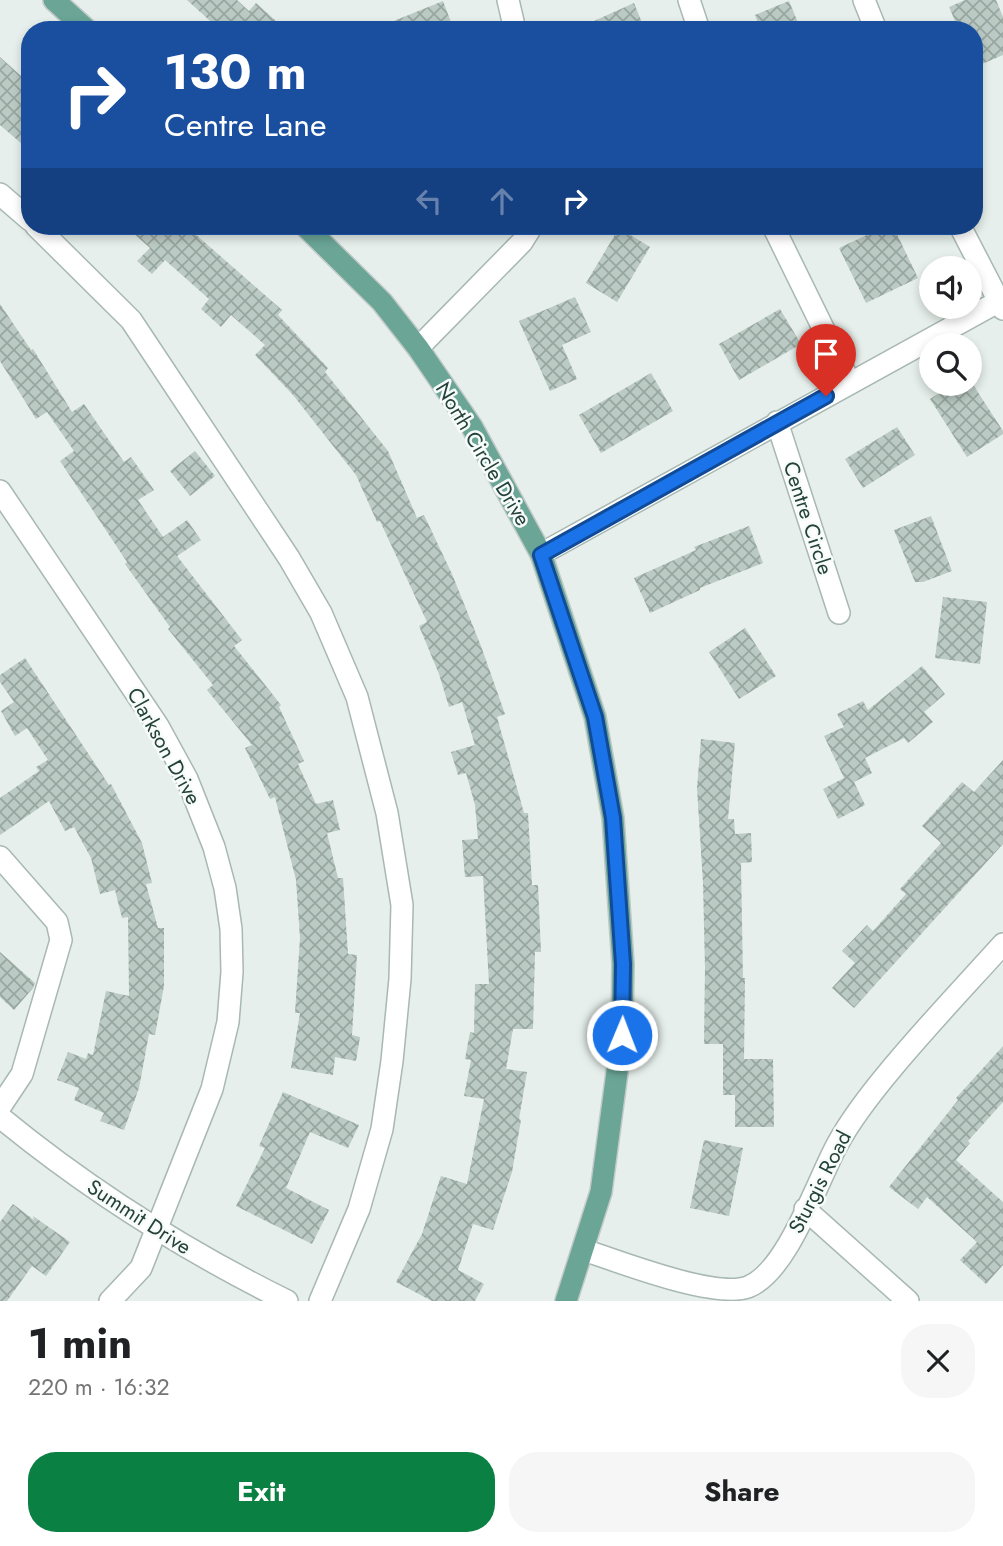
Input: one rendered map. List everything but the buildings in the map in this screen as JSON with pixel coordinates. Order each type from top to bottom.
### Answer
[{"type":"main road","points":[[54,0],[77,21]]},
{"type":"main road","name":"North Circle Drive","points":[[314,235],[382,302],[418,348],[472,427],[541,555],[595,717],[613,818],[623,964],[622,1035],[601,1192],[566,1301]]},
{"type":"street","points":[[508,0],[513,21]]},
{"type":"street","points":[[689,0],[696,21]]},
{"type":"street","points":[[864,0],[872,21]]},
{"type":"street","points":[[0,194],[21,212]]},
{"type":"street","points":[[45,235],[131,320],[289,558],[321,613],[357,697],[387,813],[402,905],[400,979],[392,1062],[382,1129],[359,1209],[320,1301]]},
{"type":"street","points":[[418,348],[522,243],[527,235]]},
{"type":"street","points":[[777,235],[850,383]]},
{"type":"street","points":[[541,555],[777,422],[1002,303],[965,235]]},
{"type":"street","name":"Centre Circle","points":[[777,422],[839,613]]},
{"type":"street","name":"Clarkson Drive","points":[[0,491],[168,745],[201,811],[225,888],[232,972],[222,1055],[212,1089],[141,1268],[110,1301]]},
{"type":"street","points":[[0,857],[57,922],[61,940],[22,1074],[0,1107]]},
{"type":"street","name":"Sturgis Road","points":[[584,1250],[701,1286],[726,1291],[760,1282],[774,1267],[838,1143],[872,1092],[1003,944]]},
{"type":"street","name":"Summit Drive","points":[[0,1117],[88,1185],[155,1229],[241,1278],[288,1301]]},
{"type":"street","points":[[805,1209],[908,1301]]},
{"type":"route","points":[[622,1035],[623,964],[613,818],[595,717],[541,555],[826,396]]}]
